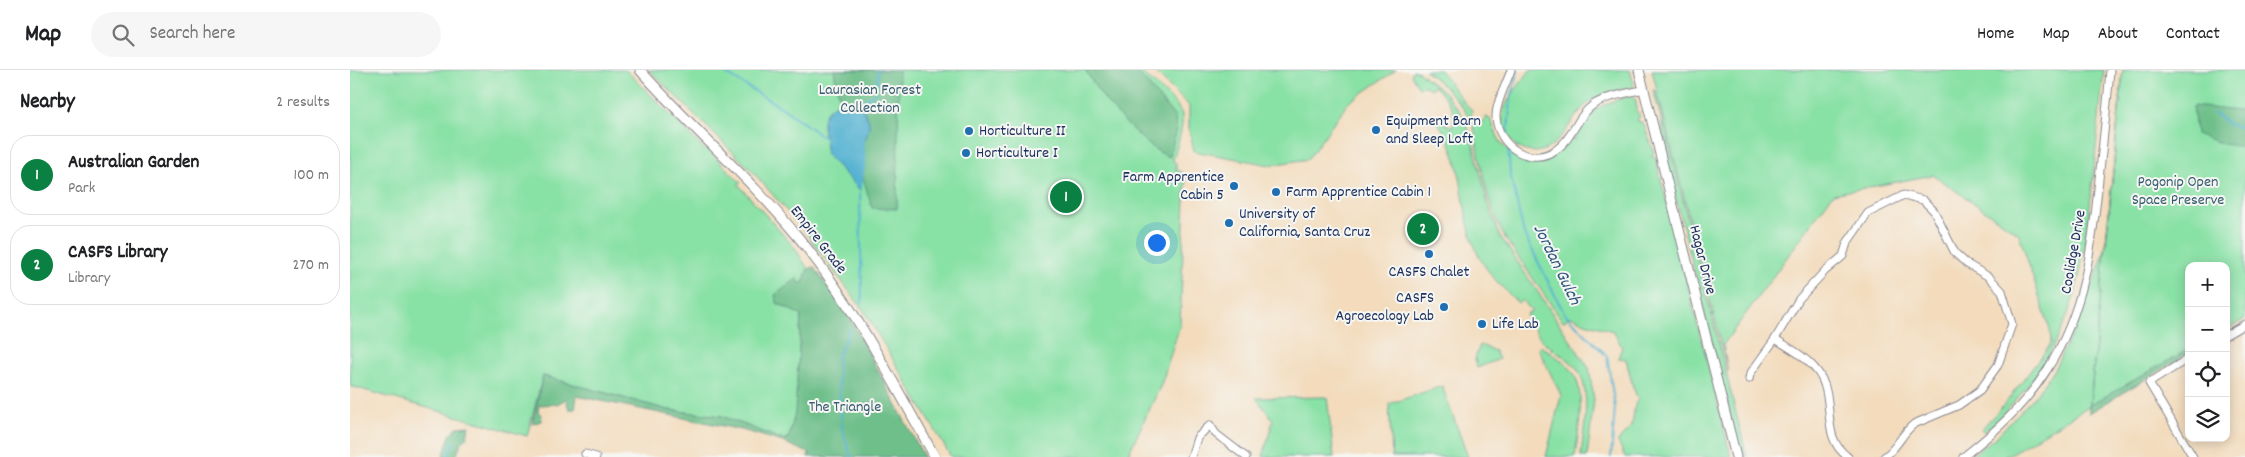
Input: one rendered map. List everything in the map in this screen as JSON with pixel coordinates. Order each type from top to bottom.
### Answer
[{"type":"main road","name":"Empire Grade","points":[[640,70],[752,183],[800,238],[832,280],[877,354],[935,457]]},
{"type":"main road","name":"Hagar Drive","points":[[1639,70],[1736,457]]},
{"type":"street","points":[[1511,70],[1497,107],[1497,125],[1504,140],[1510,147],[1527,156],[1542,156],[1556,150],[1564,143],[1586,111],[1595,104],[1608,98],[1644,89]]},
{"type":"street","name":"Coolidge Drive","points":[[1963,457],[1997,429],[2018,408],[2046,371],[2070,326],[2082,291],[2091,245],[2110,70]]},
{"type":"street","points":[[1749,379],[1750,374],[1775,339],[1799,299],[1825,271],[1843,256],[1847,243],[1868,213],[1904,196],[1923,200],[1934,211],[1955,253],[1967,264],[1989,277],[2002,291],[2012,324],[1998,365],[1980,390],[1960,405],[1914,424],[1907,429],[1893,451],[1884,457]]},
{"type":"street","points":[[2230,333],[2245,324]]},
{"type":"street","points":[[1775,339],[1811,365],[1822,378],[1829,411],[1830,430],[1838,450],[1848,457]]},
{"type":"street","points":[[2185,360],[2149,383],[2193,457]]},
{"type":"street","points":[[1191,457],[1197,438],[1210,425],[1216,434],[1246,457]]},
{"type":"street","points":[[585,454],[596,457]]},
{"type":"green space","points":[[350,70],[626,70],[704,149],[708,150],[741,183],[738,184],[795,248],[808,269],[803,284],[798,282],[777,303],[801,315],[796,408],[790,436],[783,440],[722,416],[668,410],[543,376],[527,436],[350,386]]},
{"type":"green space","points":[[649,70],[1139,70],[1170,98],[1180,110],[1182,126],[1173,161],[1176,163],[1176,170],[1186,174],[1180,325],[1161,385],[1127,457],[951,457],[864,311],[806,233],[752,171]]},
{"type":"green space","name":"Laurasian Forest Collection","points":[[834,70],[899,70],[897,209],[872,208],[837,88]]},
{"type":"green space","points":[[1086,70],[1136,70],[1175,117],[1176,129],[1170,157],[1148,144],[1122,120],[1099,92]]},
{"type":"green space","points":[[1153,70],[1396,70],[1348,103],[1308,159],[1270,165],[1194,151],[1189,130],[1189,106]]},
{"type":"green space","points":[[1413,70],[1419,72],[1444,92],[1461,113],[1471,135],[1488,204],[1500,236],[1589,368],[1594,400],[1587,457],[1581,457],[1586,408],[1583,383],[1579,373],[1573,364],[1542,341],[1526,314],[1532,311],[1522,300],[1518,303],[1508,293],[1481,260],[1473,243],[1468,224],[1453,150],[1445,133],[1433,117],[1452,127],[1454,116],[1452,110],[1446,99],[1434,86],[1430,89],[1425,86],[1419,87],[1411,75]]},
{"type":"green space","points":[[1425,70],[1440,70],[1472,110],[1471,116],[1482,122],[1486,117],[1490,119],[1504,146],[1512,154],[1530,160],[1548,156],[1556,152],[1571,138],[1575,140],[1577,136],[1573,134],[1579,125],[1598,108],[1631,96],[1636,100],[1636,110],[1640,116],[1638,122],[1643,122],[1654,152],[1651,157],[1655,156],[1731,457],[1625,457],[1618,442],[1631,426],[1638,399],[1626,359],[1618,358],[1622,347],[1613,331],[1585,323],[1571,316],[1563,322],[1501,231],[1488,196],[1475,131],[1469,117],[1452,95]]},
{"type":"green space","points":[[1530,70],[1630,70],[1634,85],[1632,88],[1608,93],[1591,101],[1555,143],[1547,149],[1538,152],[1527,151],[1515,145],[1508,138],[1502,126],[1502,118],[1508,101]]},
{"type":"green space","points":[[1652,70],[2104,70],[2087,227],[2072,303],[2057,339],[2043,365],[2006,411],[1984,432],[1981,429],[2004,405],[2051,344],[2050,330],[2019,234],[1933,175],[1833,194],[1723,345],[1728,372]]},
{"type":"green space","name":"Pogonip Open Space Preserve","points":[[2123,70],[2245,70],[2245,319],[2230,328],[2230,262],[2185,262],[2185,355],[2089,413],[2089,406],[2012,453],[2002,457],[1970,457],[1996,437],[2033,398],[2052,373],[2075,328],[2105,251]]},
{"type":"green space","points":[[2123,70],[2090,405],[2185,351],[2185,355],[2089,413]]},
{"type":"green space","points":[[1653,90],[1655,90],[1657,96],[1747,457],[1741,457],[1665,154],[1668,155],[1665,151],[1661,118]]},
{"type":"green space","points":[[2193,106],[2239,111],[2245,106],[2245,147],[2223,144],[2196,134]]},
{"type":"green space","name":"The Triangle","points":[[814,267],[849,316],[924,457],[808,457],[811,454],[783,442],[742,430],[577,396],[575,409],[569,409],[566,399],[557,404],[539,405],[538,412],[542,415],[541,421],[532,424],[543,376],[668,410],[722,416],[784,440],[789,437],[795,413],[801,315],[777,303],[775,295],[798,278],[798,282],[803,283],[808,269]]},
{"type":"green space","points":[[1480,345],[1495,351],[1499,359],[1477,368],[1475,359]]},
{"type":"green space","points":[[1541,346],[1569,367],[1575,376],[1580,398],[1580,410],[1575,457],[1546,457],[1561,395],[1538,348]]},
{"type":"green space","points":[[1442,386],[1468,457],[1392,457],[1389,404]]},
{"type":"green space","points":[[1327,397],[1334,457],[1263,457],[1273,420],[1256,398]]},
{"type":"green space","points":[[469,426],[467,438],[461,443],[456,457],[443,457],[450,435],[457,427]]},
{"type":"water","points":[[841,102],[857,104],[863,109],[869,121],[869,129],[863,146],[865,160],[860,190],[826,154],[824,117],[832,106]]},
{"type":"waterway","points":[[720,70],[784,109],[829,141]]},
{"type":"waterway","points":[[857,105],[875,93],[878,70]]},
{"type":"waterway","name":"Jordan Gulch","points":[[1507,139],[1511,99],[1518,70]]},
{"type":"waterway","points":[[2214,113],[2228,124],[2245,129]]},
{"type":"waterway","points":[[862,304],[860,193],[865,160],[863,144]]},
{"type":"waterway","name":"Jordan Gulch","points":[[1508,147],[1510,173],[1524,234],[1564,313],[1607,356],[1615,408],[1611,457]]},
{"type":"waterway","points":[[850,329],[837,358],[842,428],[851,457]]},
{"type":"waterway","points":[[448,457],[453,442]]},
{"type":"place","name":"Equipment Barn and Sleep Loft","points":[[1376,130]]},
{"type":"place","name":"Horticulture II","points":[[969,131]]},
{"type":"place","name":"Horticulture I","points":[[966,153]]},
{"type":"place","name":"Farm Apprentice Cabin 5","points":[[1234,186]]},
{"type":"place","name":"Farm Apprentice Cabin 1","points":[[1276,192]]},
{"type":"place","name":"Australian Garden","points":[[1066,197]]},
{"type":"place","name":"University of California, Santa Cruz","points":[[1229,223]]},
{"type":"place","name":"CASFS Library","points":[[1423,229]]},
{"type":"place","name":"CASFS Chalet","points":[[1429,254]]},
{"type":"place","name":"CASFS Agroecology Lab","points":[[1444,307]]},
{"type":"place","name":"Life Lab","points":[[1482,324]]}]
